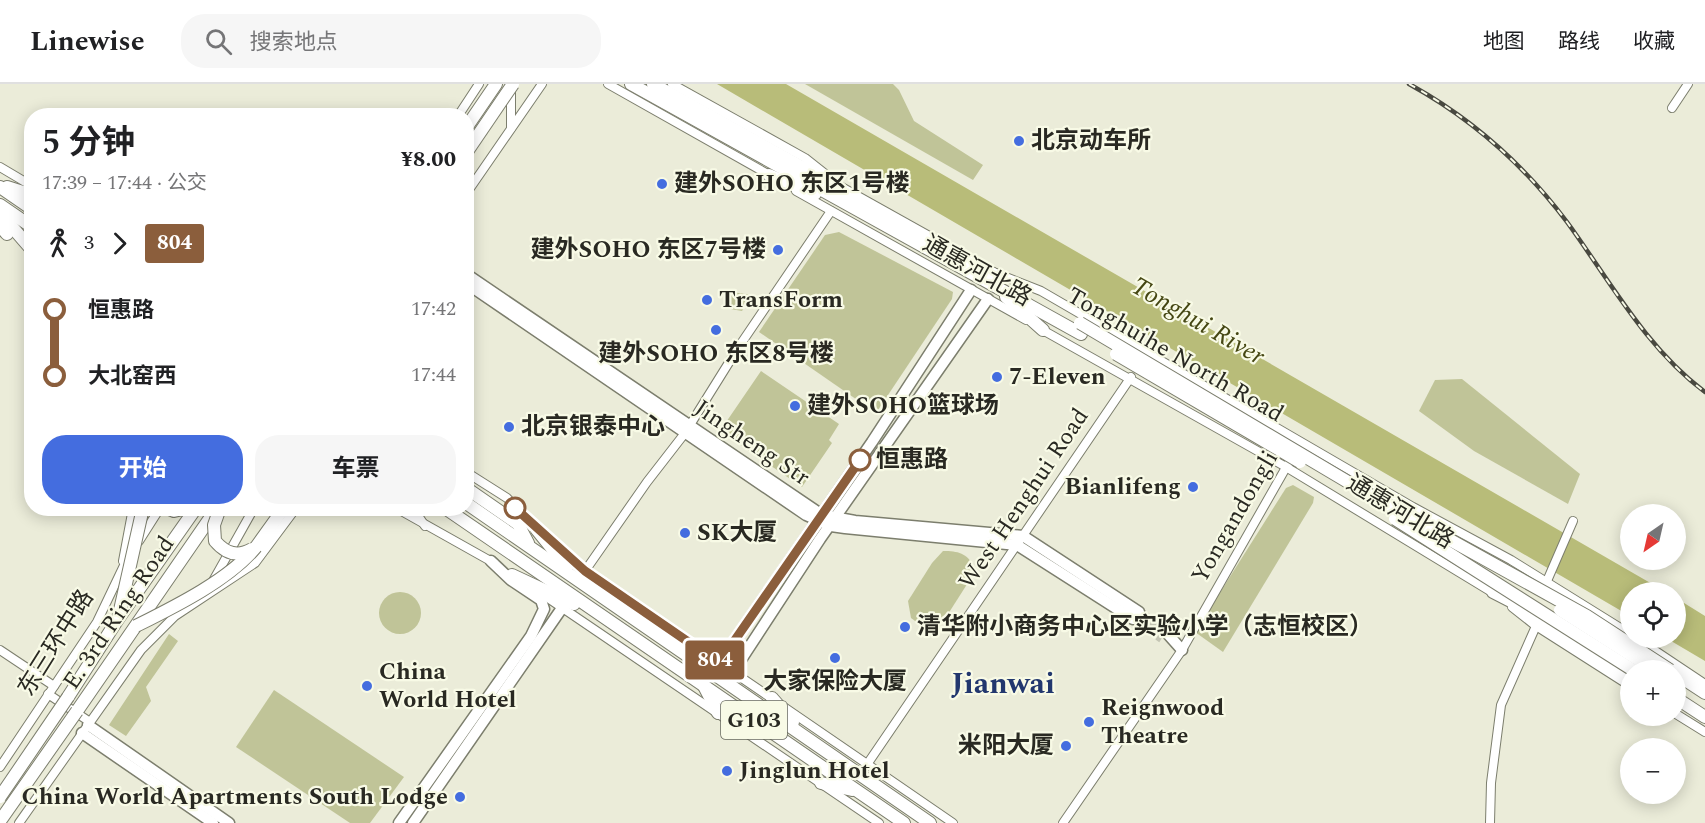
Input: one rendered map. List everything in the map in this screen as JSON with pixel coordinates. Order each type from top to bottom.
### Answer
[{"type":"highway","points":[[474,116],[496,84]]},
{"type":"highway","points":[[474,142],[513,84]]},
{"type":"highway","name":"Tonghuihe North Road","points":[[631,84],[1081,328],[1445,538],[1587,616],[1655,660]]},
{"type":"highway","name":"Tonghuihe North Road","points":[[653,84],[808,178]]},
{"type":"highway","points":[[769,175],[858,206]]},
{"type":"highway","points":[[0,186],[24,193]]},
{"type":"highway","points":[[0,186],[24,203]]},
{"type":"highway","points":[[0,205],[24,222]]},
{"type":"highway","points":[[0,213],[24,242]]},
{"type":"highway","points":[[982,273],[1043,330]]},
{"type":"highway","name":"Tonghuihe North Road","points":[[1081,328],[1445,549],[1620,661]]},
{"type":"highway","points":[[474,494],[518,524],[530,547]]},
{"type":"highway","name":"G103","points":[[474,508],[530,547],[580,574],[704,668],[930,823]]},
{"type":"highway","points":[[118,619],[141,516]]},
{"type":"highway","name":"E. 3rd Ring Road","points":[[0,797],[118,619],[190,516]]},
{"type":"highway","name":"E. 3rd Ring Road","points":[[0,821],[212,516]]},
{"type":"highway","points":[[216,516],[212,535],[220,548],[238,555],[256,547]]},
{"type":"highway","points":[[136,626],[227,573],[246,559],[278,516]]},
{"type":"highway","name":"G103","points":[[457,516],[904,823]]},
{"type":"highway","points":[[537,530],[580,574]]},
{"type":"highway","points":[[1445,538],[1639,660]]},
{"type":"highway","points":[[512,575],[603,618]]},
{"type":"highway","points":[[1493,592],[1528,610],[1620,671]]},
{"type":"highway","points":[[703,684],[718,714]]},
{"type":"highway","points":[[1699,685],[1705,693]]},
{"type":"highway","points":[[1686,691],[1705,703]]},
{"type":"highway","points":[[772,698],[805,737]]},
{"type":"highway","points":[[1686,705],[1705,718]]},
{"type":"highway","points":[[1686,711],[1705,718]]},
{"type":"highway","points":[[821,783],[859,792]]},
{"type":"main road","name":"Jingheng Str","points":[[474,280],[687,430]]},
{"type":"main road","name":"Jingheng Str","points":[[474,288],[820,518],[834,522],[1020,540],[1136,616]]},
{"type":"main road","points":[[704,668],[719,663],[820,518],[971,291]]},
{"type":"main road","points":[[733,672],[988,299]]},
{"type":"main road","points":[[951,351],[970,317],[969,313],[959,312]]},
{"type":"main road","points":[[399,823],[531,636],[544,609],[542,600],[512,580],[491,561]]},
{"type":"main road","points":[[745,654],[737,649],[737,642],[768,593]]},
{"type":"main road","points":[[413,823],[562,608]]},
{"type":"main road","points":[[1164,635],[1182,650]]},
{"type":"main road","points":[[87,727],[213,823]]},
{"type":"main road","points":[[87,727],[229,823]]},
{"type":"street","points":[[463,108],[479,84]]},
{"type":"street","points":[[511,128],[510,104],[513,84]]},
{"type":"street","points":[[474,182],[542,84]]},
{"type":"street","name":"通惠河北路","points":[[608,84],[971,291],[1131,377],[1286,467],[1493,592],[1536,626],[1620,680]]},
{"type":"street","points":[[672,84],[806,158],[858,206]]},
{"type":"street","points":[[1672,108],[1688,84]]},
{"type":"street","points":[[0,167],[24,181]]},
{"type":"street","points":[[831,212],[687,430],[580,574],[772,698],[953,823]]},
{"type":"street","points":[[2,230],[24,245]]},
{"type":"street","name":"通惠河北路","points":[[982,273],[1041,291],[1302,440],[1413,507],[1511,560],[1620,628]]},
{"type":"street","name":"West Henghui Road","points":[[868,763],[1131,377]]},
{"type":"street","name":"Yongandongli","points":[[1063,823],[1182,650],[1302,440]]},
{"type":"street","points":[[474,477],[507,498],[537,530]]},
{"type":"street","points":[[122,566],[131,516]]},
{"type":"street","name":"东三环中路","points":[[0,767],[97,622],[122,566],[155,516]]},
{"type":"street","points":[[206,596],[250,516]]},
{"type":"street","points":[[19,823],[141,650],[175,616],[255,563],[290,516]]},
{"type":"street","points":[[409,516],[491,561],[879,823]]},
{"type":"street","points":[[418,516],[425,526]]},
{"type":"street","points":[[1547,581],[1573,521]]},
{"type":"street","points":[[1493,592],[1511,560]]},
{"type":"street","points":[[1490,823],[1491,783],[1501,705],[1536,626]]},
{"type":"street","points":[[1649,648],[1699,685]]},
{"type":"street","points":[[0,650],[54,686]]},
{"type":"street","points":[[48,694],[87,727]]},
{"type":"street","points":[[1686,720],[1705,732]]},
{"type":"shaded area","points":[[717,84],[786,84],[1620,565],[1620,570],[1628,570],[1649,582],[1620,582],[1620,610]]},
{"type":"shaded area","points":[[805,84],[893,84],[899,90],[914,121],[983,165],[973,180]]},
{"type":"shaded area","points":[[839,232],[953,292],[952,299],[876,413],[759,332],[825,235]]},
{"type":"shaded area","points":[[725,291],[752,295],[742,311],[725,308]]},
{"type":"shaded area","points":[[761,371],[839,424],[829,440],[832,443],[802,487],[720,431]]},
{"type":"shaded area","points":[[1462,379],[1580,474],[1568,504],[1474,451],[1419,411],[1435,380]]},
{"type":"shaded area","points":[[1293,485],[1314,497],[1313,503],[1223,652],[1195,632],[1286,488]]},
{"type":"shaded area","points":[[943,551],[961,554],[974,567],[971,578],[941,625],[926,629],[911,618],[908,601],[932,563]]},
{"type":"shaded area","points":[[400,592],[408,593],[415,598],[420,605],[420,621],[415,628],[408,633],[400,634],[392,633],[385,628],[380,621],[379,613],[380,605],[385,598],[392,593]]},
{"type":"shaded area","points":[[1686,604],[1705,616],[1705,661],[1683,648],[1686,648]]},
{"type":"shaded area","points":[[169,634],[178,641],[146,687],[151,701],[126,736],[109,725]]},
{"type":"shaded area","points":[[274,690],[404,777],[370,823],[350,823],[236,747]]},
{"type":"tunnel","points":[[1139,612],[1166,632]]},
{"type":"tunnel","points":[[1133,619],[1162,638]]},
{"type":"railway","points":[[1409,84],[1454,112],[1515,163],[1551,201],[1647,334],[1665,355],[1705,392]]},
{"type":"bus line","name":"804","points":[[515,508],[585,571],[719,663],[860,460]]},
{"type":"place","name":"北京动车所","points":[[1019,141]]},
{"type":"place","name":"建外SOHO 东区1号楼","points":[[662,184]]},
{"type":"place","name":"建外SOHO 东区7号楼","points":[[778,250]]},
{"type":"place","name":"TransForm","points":[[707,300]]},
{"type":"place","name":"建外SOHO 东区8号楼","points":[[716,330]]},
{"type":"place","name":"7-Eleven","points":[[997,377]]},
{"type":"place","name":"建外SOHO篮球场","points":[[795,406]]},
{"type":"place","name":"北京银泰中心","points":[[509,427]]},
{"type":"place","name":"恒惠路","points":[[860,460]]},
{"type":"place","name":"Bianlifeng","points":[[1193,487]]},
{"type":"place","name":"SK大厦","points":[[685,533]]},
{"type":"place","name":"清华附小商务中心区实验小学（志恒校区）","points":[[905,627]]},
{"type":"place","name":"大家保险大厦","points":[[835,658]]},
{"type":"place","name":"China World Hotel","points":[[367,686]]},
{"type":"place","name":"Reignwood Theatre","points":[[1089,722]]},
{"type":"place","name":"米阳大厦","points":[[1066,746]]},
{"type":"place","name":"Jinglun Hotel","points":[[727,771]]},
{"type":"place","name":"China World Apartments South Lodge","points":[[460,797]]},
{"type":"district","name":"Jianwai","points":[[1003,684]]},
{"type":"water label","name":"Tonghui River","points":[[1198,321]]}]
